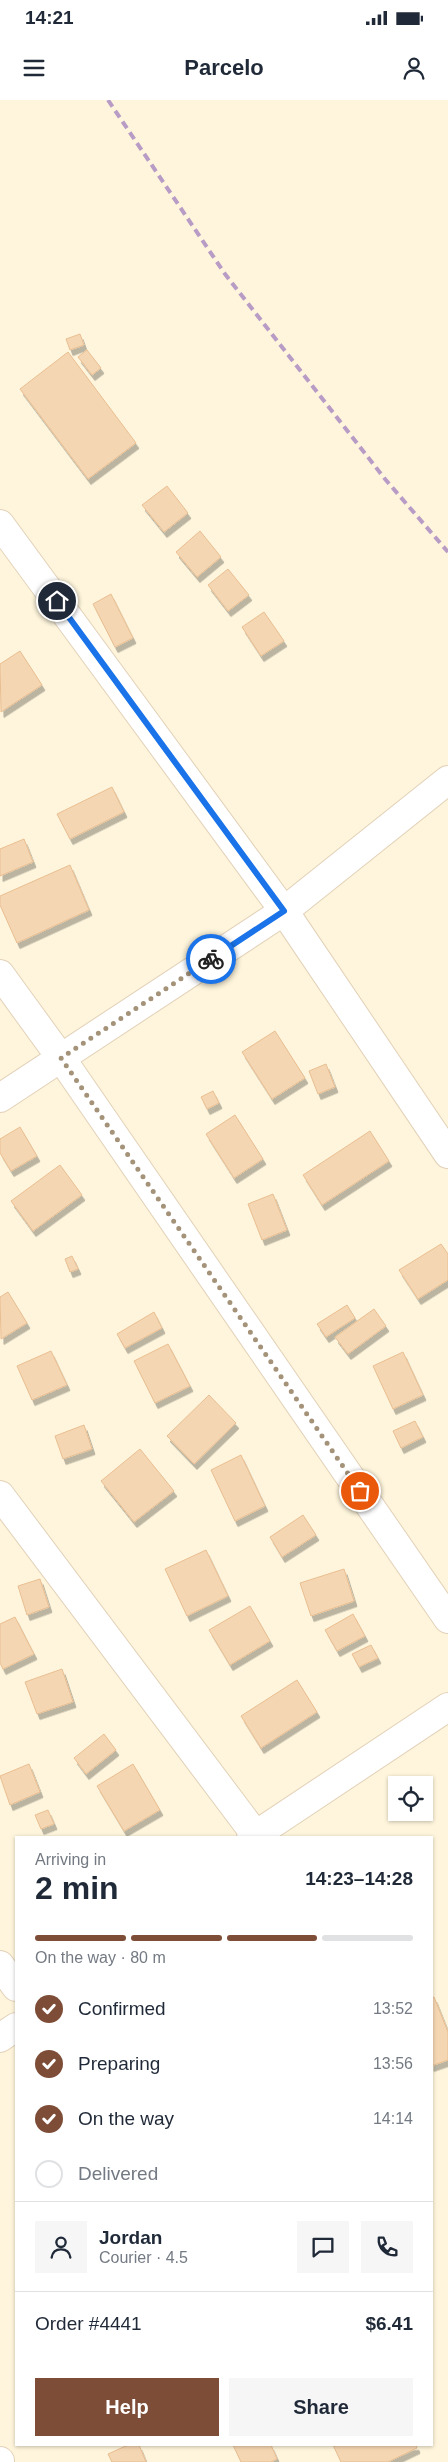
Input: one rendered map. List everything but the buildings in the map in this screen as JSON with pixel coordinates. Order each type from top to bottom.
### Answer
[{"type":"street","points":[[0,524],[284,911],[448,1154]]},
{"type":"street","points":[[0,1098],[284,911],[448,780]]},
{"type":"street","points":[[0,974],[61,1058],[448,1619]]},
{"type":"street","points":[[0,1495],[253,1836],[448,1707]]},
{"type":"street","points":[[0,1964],[15,1986]]},
{"type":"street","points":[[0,2038],[15,2028]]},
{"type":"railway","points":[[108,100],[225,274],[385,479],[448,552]]},
{"type":"way so far","points":[[211,959],[61,1058],[360,1491]]},
{"type":"route","points":[[57,601],[284,911],[211,959]]}]
